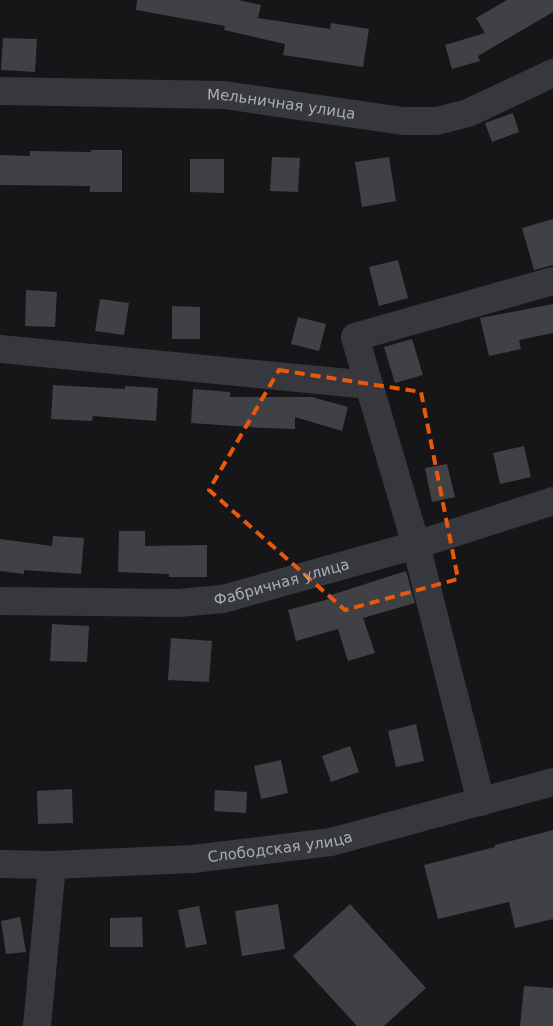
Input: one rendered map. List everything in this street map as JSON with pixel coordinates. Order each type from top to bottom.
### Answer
[{"type":"street","name":"Мельничная улица","points":[[0,91],[224,95],[394,120],[437,121],[468,113],[553,73]]},
{"type":"street","points":[[481,802],[416,544],[355,337],[553,281]]},
{"type":"street","points":[[0,349],[369,385]]},
{"type":"street","name":"Фабричная улица","points":[[0,601],[178,603],[223,598],[416,544],[553,501]]},
{"type":"street","name":"Слободская улица","points":[[0,864],[52,865],[193,859],[331,842],[553,782]]},
{"type":"street","points":[[36,1026],[52,865]]},
{"type":"highlighted area","points":[[279,370],[421,392],[458,579],[345,610],[209,490]]},
{"type":"building","points":[[137,0],[238,0],[261,5],[258,18],[330,29],[331,23],[369,29],[363,67],[283,55],[285,44],[224,30],[225,26],[136,10]]},
{"type":"building","points":[[507,0],[553,0],[553,12],[478,56],[480,61],[452,69],[445,45],[485,33],[476,18]]},
{"type":"building","points":[[3,38],[37,39],[35,72],[1,70]]},
{"type":"building","points":[[513,113],[519,132],[492,142],[485,123]]},
{"type":"building","points":[[91,150],[122,150],[122,192],[90,192],[90,186],[0,185],[0,155],[30,156],[30,151],[91,152]]},
{"type":"building","points":[[272,157],[300,158],[298,192],[270,191]]},
{"type":"building","points":[[389,157],[396,201],[362,207],[355,162]]},
{"type":"building","points":[[190,159],[224,159],[224,193],[190,192]]},
{"type":"building","points":[[553,219],[553,265],[534,270],[522,228]]},
{"type":"building","points":[[398,260],[408,298],[379,306],[369,267]]},
{"type":"building","points":[[26,290],[57,292],[55,327],[25,326]]},
{"type":"building","points":[[100,299],[129,303],[124,335],[95,331]]},
{"type":"building","points":[[553,304],[553,333],[519,340],[521,349],[489,356],[480,318]]},
{"type":"building","points":[[172,306],[200,307],[200,339],[172,339]]},
{"type":"building","points":[[298,317],[326,324],[319,351],[291,344]]},
{"type":"building","points":[[412,339],[423,375],[395,383],[384,347]]},
{"type":"building","points":[[53,385],[125,389],[125,386],[158,388],[156,421],[93,416],[92,421],[51,419]]},
{"type":"building","points":[[193,389],[230,392],[230,397],[312,397],[348,407],[342,431],[295,417],[295,429],[191,423]]},
{"type":"building","points":[[524,446],[531,477],[500,484],[493,453]]},
{"type":"building","points":[[447,464],[455,497],[432,502],[425,468]]},
{"type":"building","points":[[119,531],[145,531],[145,546],[207,545],[207,577],[169,577],[169,574],[118,572]]},
{"type":"building","points":[[53,536],[84,538],[81,574],[24,570],[24,574],[0,571],[0,539],[52,546]]},
{"type":"building","points":[[406,571],[415,603],[363,618],[375,653],[348,661],[338,629],[296,641],[288,610],[329,599],[328,596]]},
{"type":"building","points":[[52,624],[89,626],[87,662],[50,661]]},
{"type":"building","points":[[171,638],[212,641],[209,682],[168,680]]},
{"type":"building","points":[[416,724],[424,761],[396,767],[388,731]]},
{"type":"building","points":[[350,746],[359,772],[331,782],[322,756]]},
{"type":"building","points":[[281,760],[288,793],[261,799],[254,766]]},
{"type":"building","points":[[72,789],[73,823],[38,824],[37,791]]},
{"type":"building","points":[[215,790],[247,792],[246,813],[214,811]]},
{"type":"building","points":[[553,830],[553,919],[515,928],[509,902],[438,919],[424,865]]},
{"type":"building","points":[[278,904],[285,949],[242,956],[235,911]]},
{"type":"building","points":[[350,904],[426,988],[384,1026],[357,1026],[293,956]]},
{"type":"building","points":[[199,906],[207,944],[186,948],[178,910]]},
{"type":"building","points":[[20,917],[26,952],[6,954],[1,921]]},
{"type":"building","points":[[142,917],[143,947],[110,947],[110,918]]},
{"type":"building","points":[[524,986],[553,988],[553,1026],[520,1026]]}]
